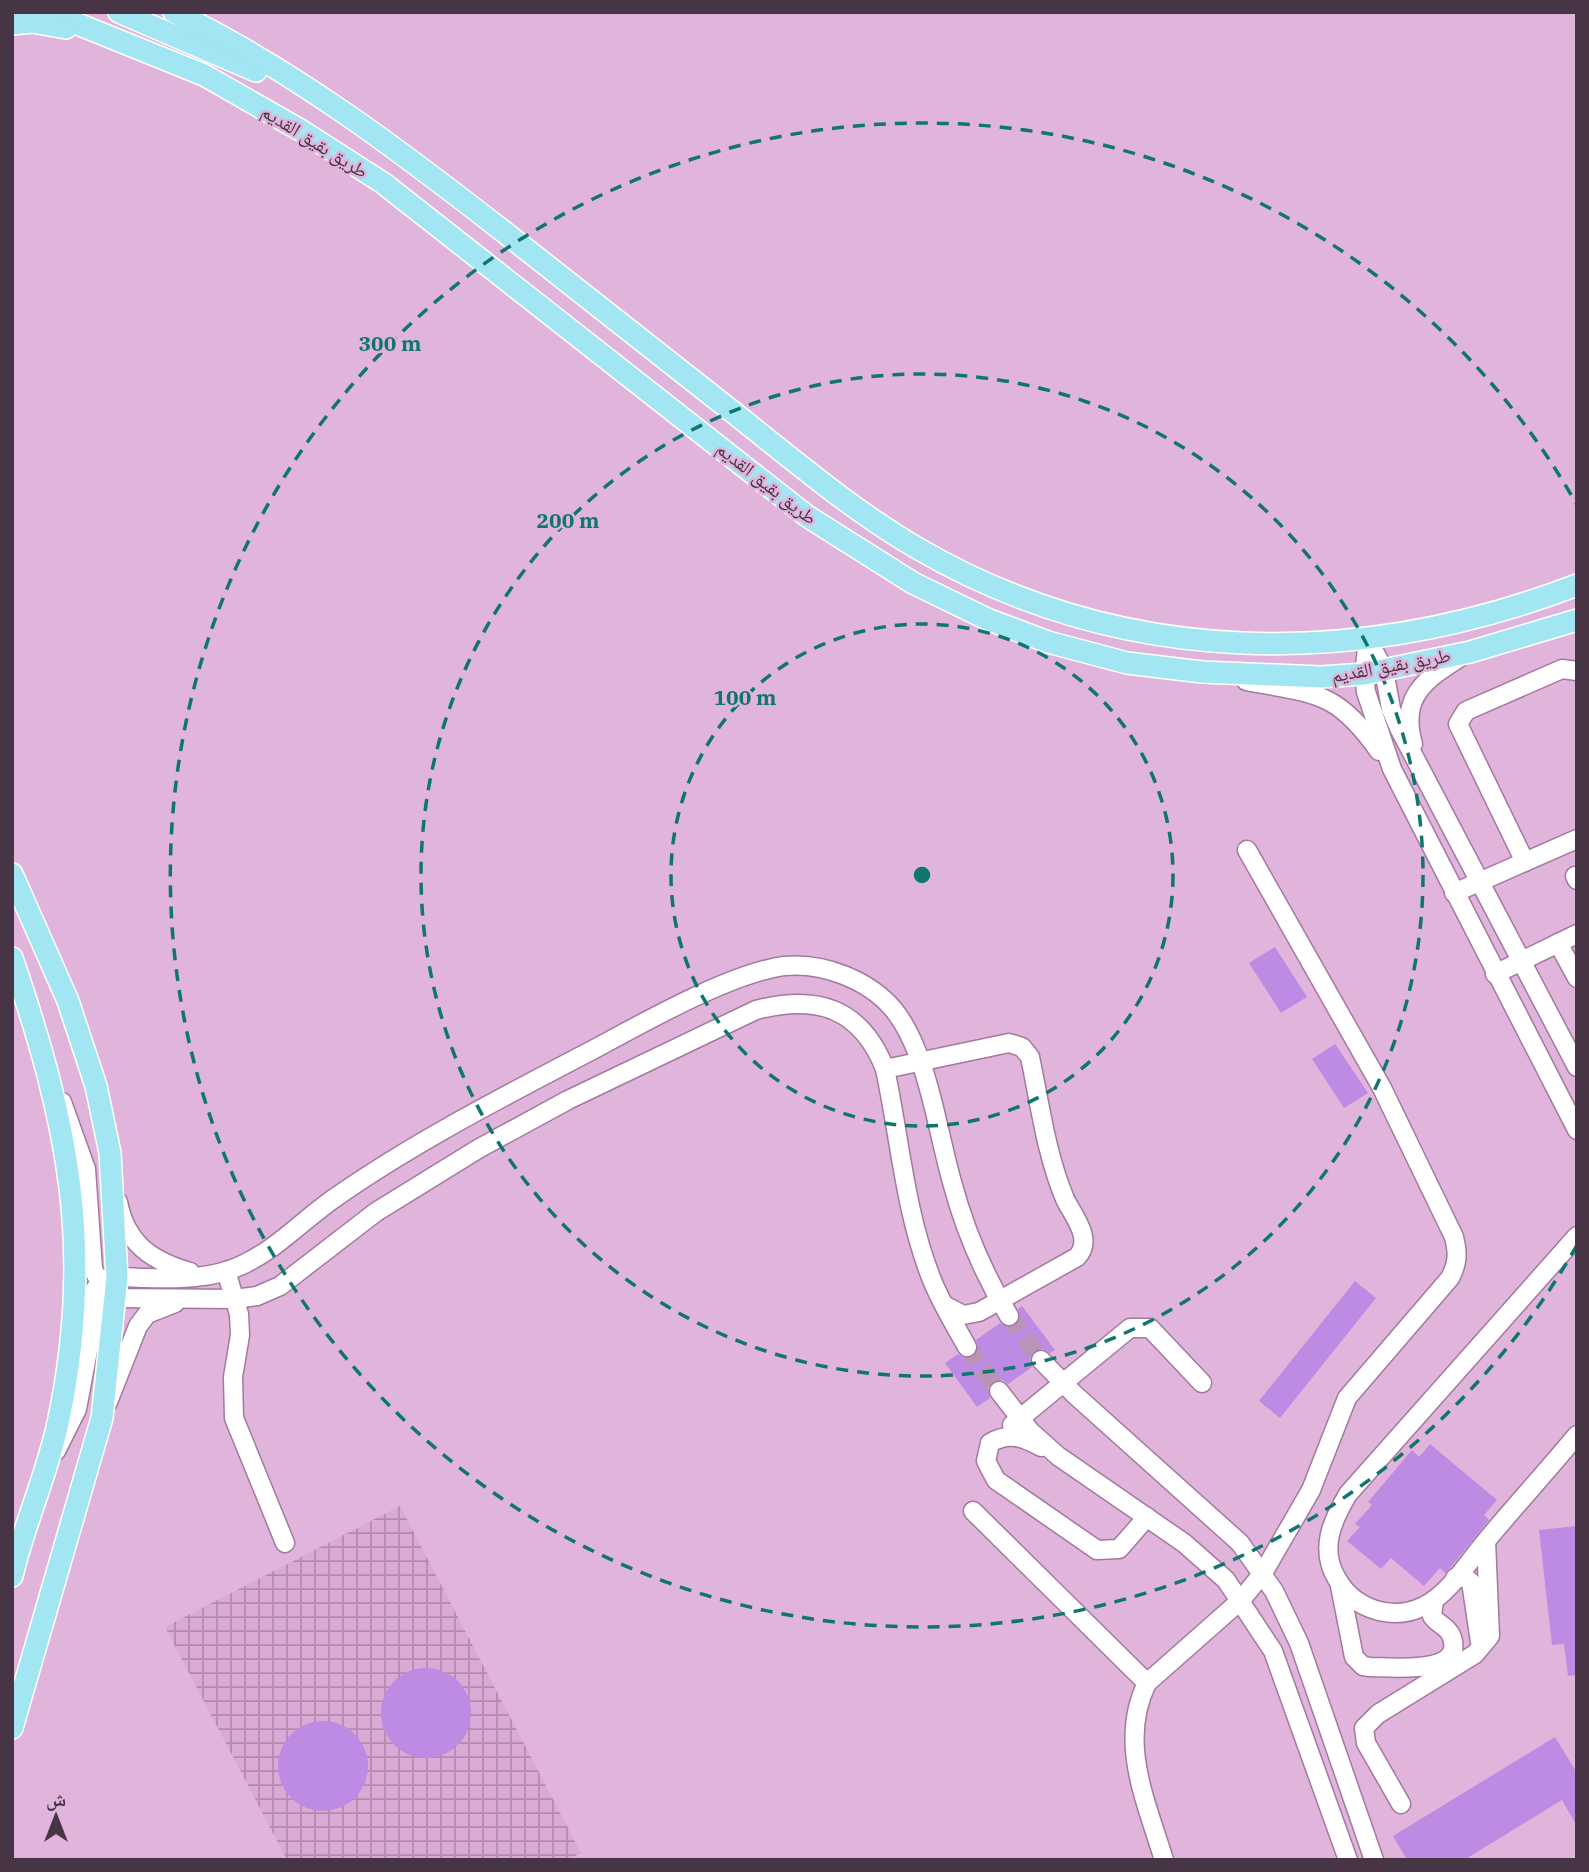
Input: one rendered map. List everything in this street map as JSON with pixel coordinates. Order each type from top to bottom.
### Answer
[{"type":"main road","name":"طريق بقيق القديم","points":[[48,12],[204,75],[302,131],[383,183],[807,516],[913,583],[987,619],[1048,642],[1127,663],[1202,672],[1321,677],[1374,672],[1469,652],[1577,620]]},
{"type":"main road","points":[[119,12],[325,100]]},
{"type":"main road","name":"طريق بقيق القديم","points":[[174,12],[249,53],[325,100],[438,180],[861,512],[919,549],[1031,601],[1148,634],[1259,643],[1368,640],[1478,617],[1577,585]]},
{"type":"main road","points":[[12,24],[32,22],[112,37]]},
{"type":"main road","points":[[12,874],[72,1012],[96,1086],[110,1153],[110,1286],[102,1418],[12,1728]]},
{"type":"main road","points":[[12,958],[45,1056],[71,1181],[77,1283],[66,1378],[43,1474],[12,1576]]},
{"type":"street","points":[[1368,640],[1374,672],[1373,716],[1392,769],[1577,1130]]},
{"type":"street","points":[[1420,771],[1409,722],[1415,694],[1430,676],[1469,652]]},
{"type":"street","points":[[1525,862],[1458,724],[1466,711],[1486,702],[1562,669],[1577,671]]},
{"type":"street","points":[[1202,672],[1311,693],[1330,700],[1358,721],[1392,769]]},
{"type":"street","points":[[1374,672],[1420,771],[1577,1067]]},
{"type":"street","points":[[1454,893],[1577,839]]},
{"type":"street","points":[[1164,1860],[1132,1744],[1137,1708],[1147,1683],[1241,1600],[1263,1573],[1311,1490],[1348,1398],[1450,1278],[1457,1266],[1458,1252],[1454,1237],[1382,1088],[1247,850]]},
{"type":"street","points":[[1495,974],[1577,934]]},
{"type":"street","points":[[1558,943],[1577,978]]},
{"type":"street","points":[[110,1286],[204,1276],[226,1271],[270,1248],[333,1199],[380,1167],[650,1019],[767,969],[812,967],[859,982],[877,993],[894,1011],[919,1062],[963,1221],[976,1257],[1009,1316]]},
{"type":"street","points":[[45,1056],[86,1169],[93,1269],[110,1286],[191,1299],[235,1298],[257,1296],[280,1286],[376,1212],[478,1149],[568,1100],[756,1010],[801,1002],[844,1014],[863,1030],[878,1052],[885,1069],[909,1202],[928,1268],[967,1347]]},
{"type":"street","points":[[885,1069],[1009,1043],[1022,1047],[1030,1057],[1053,1167],[1084,1242],[1077,1257],[979,1312],[963,1315],[944,1305]]},
{"type":"street","points":[[110,1153],[120,1209],[128,1234],[145,1254],[169,1266],[204,1276]]},
{"type":"street","points":[[1577,1236],[1348,1494],[1331,1526],[1328,1542],[1332,1571],[1340,1584],[1360,1604],[1380,1612],[1406,1612],[1434,1600],[1577,1436]]},
{"type":"street","points":[[226,1271],[235,1298],[240,1335],[233,1377],[234,1418],[285,1543]]},
{"type":"street","points":[[43,1474],[77,1409],[110,1286]]},
{"type":"street","points":[[102,1418],[138,1326],[147,1314],[161,1307],[191,1299]]},
{"type":"street","points":[[1147,1517],[1119,1549],[1105,1552],[1097,1550],[996,1479],[986,1461],[990,1443],[1130,1328],[1137,1326],[1150,1328],[1202,1383]]},
{"type":"street","points":[[1041,1360],[1240,1543],[1263,1573],[1285,1611],[1299,1643],[1374,1860]]},
{"type":"street","points":[[999,1391],[1020,1418],[1058,1457]]},
{"type":"street","points":[[990,1443],[1012,1435],[1026,1439],[1058,1457],[1206,1559],[1241,1600],[1273,1651],[1348,1860]]},
{"type":"street","points":[[973,1511],[1147,1683]]},
{"type":"street","points":[[1401,1804],[1366,1743],[1364,1728],[1378,1714],[1475,1654],[1490,1636],[1486,1541]]},
{"type":"street","points":[[1455,1578],[1468,1579],[1474,1591],[1481,1633],[1475,1654]]},
{"type":"street","points":[[1340,1584],[1354,1657],[1363,1666],[1429,1667],[1445,1661],[1451,1654],[1453,1644],[1448,1630],[1432,1616],[1434,1600]]},
{"type":"shaded area","points":[[400,1506],[581,1853],[567,1860],[287,1860],[165,1627]]},
{"type":"building","points":[[1275,947],[1307,997],[1281,1013],[1249,963]]},
{"type":"building","points":[[1335,1044],[1368,1093],[1344,1108],[1312,1059]]},
{"type":"building","points":[[1355,1281],[1376,1298],[1280,1418],[1259,1401]]},
{"type":"building","points":[[1022,1306],[1055,1350],[1050,1353],[1043,1349],[1034,1351],[1030,1358],[1032,1367],[1008,1384],[1003,1380],[993,1382],[988,1387],[990,1398],[977,1407],[945,1363],[958,1354],[966,1358],[973,1357],[978,1348],[976,1340],[1000,1323],[1008,1327],[1015,1325],[1020,1317],[1018,1309]]},
{"type":"building","points":[[1430,1444],[1497,1500],[1484,1515],[1489,1520],[1450,1568],[1445,1573],[1440,1568],[1424,1586],[1391,1558],[1381,1569],[1347,1541],[1360,1527],[1355,1524],[1372,1505],[1368,1502],[1412,1450],[1419,1457]]},
{"type":"building","points":[[1577,1526],[1577,1675],[1568,1676],[1564,1644],[1552,1645],[1539,1530]]},
{"type":"building","points":[[426,1668],[443,1672],[458,1681],[467,1696],[471,1713],[467,1730],[458,1745],[443,1754],[426,1758],[409,1754],[394,1745],[385,1730],[381,1713],[385,1696],[394,1681],[409,1672]]},
{"type":"building","points":[[323,1721],[340,1725],[355,1734],[364,1749],[368,1766],[364,1783],[355,1798],[340,1807],[323,1811],[306,1807],[291,1798],[282,1783],[278,1766],[282,1749],[291,1734],[306,1725]]},
{"type":"building","points":[[1555,1737],[1577,1773],[1577,1826],[1562,1800],[1464,1860],[1407,1860],[1393,1836]]},
{"type":"tunnel","points":[[1009,1316],[1041,1360]]},
{"type":"tunnel","points":[[967,1347],[999,1391]]}]
